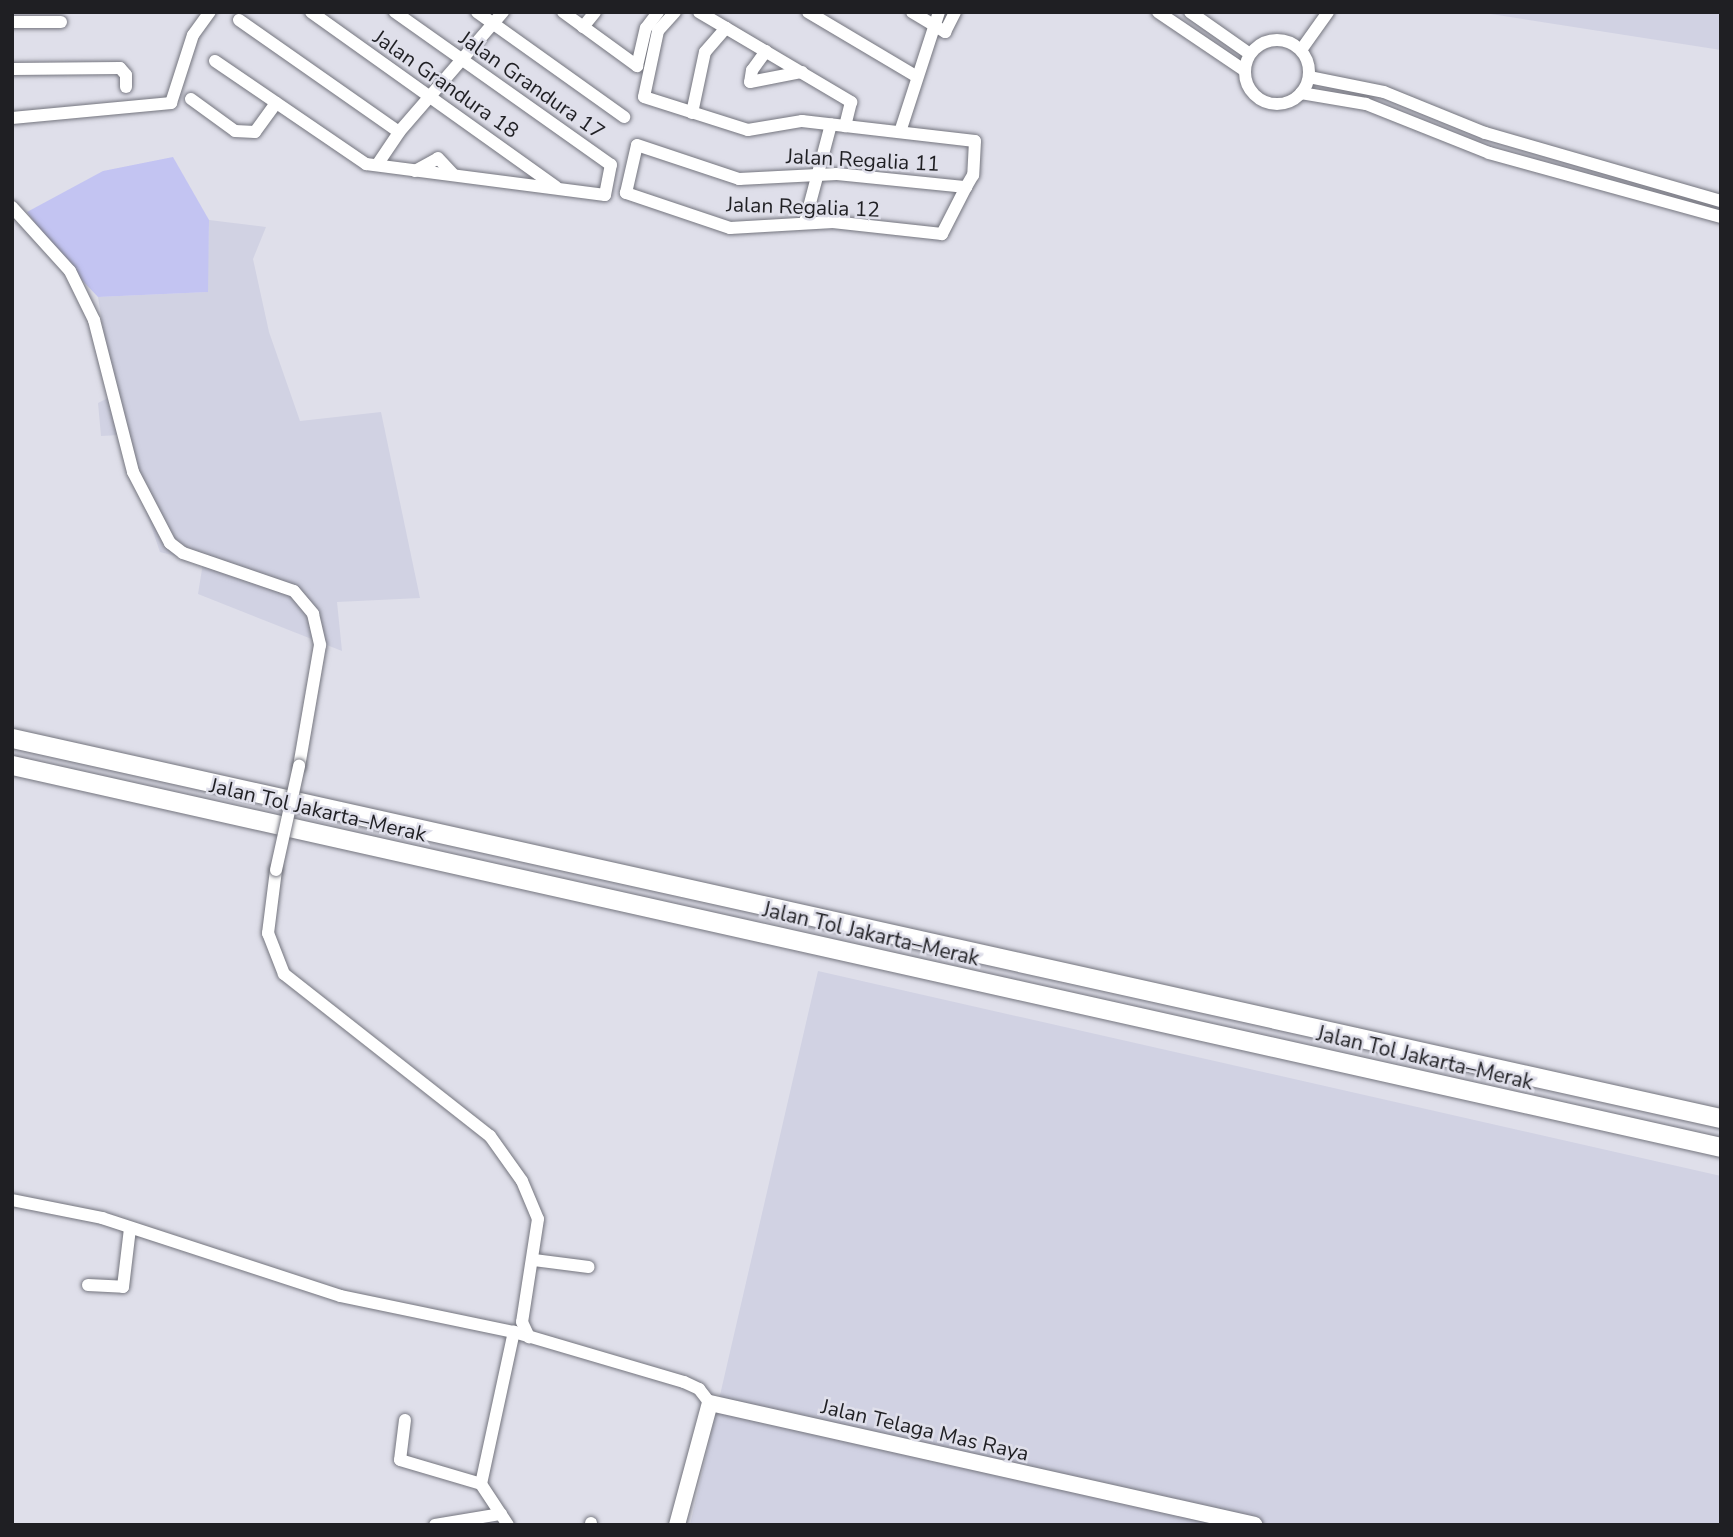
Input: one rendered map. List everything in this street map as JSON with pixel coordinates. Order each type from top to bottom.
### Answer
[{"type":"highway","name":"Jalan Tol Jakarta–Merak","points":[[12,738],[1721,1118]]},
{"type":"highway","name":"Jalan Tol Jakarta–Merak","points":[[12,765],[1721,1147]]},
{"type":"main road","points":[[677,1525],[710,1403]]},
{"type":"main road","name":"Jalan Telaga Mas Raya","points":[[710,1403],[1255,1525]]},
{"type":"street","points":[[12,118],[171,103],[193,35],[210,12]]},
{"type":"street","name":"Jalan Grandura 18","points":[[311,12],[558,188]]},
{"type":"street","name":"Jalan Grandura 17","points":[[395,12],[611,165],[602,197],[558,188]]},
{"type":"street","points":[[477,12],[624,117]]},
{"type":"street","points":[[377,165],[399,132],[503,12]]},
{"type":"street","points":[[563,12],[637,66],[646,28],[658,12]]},
{"type":"street","points":[[583,27],[595,12]]},
{"type":"street","points":[[675,12],[658,30],[644,97],[748,130],[802,121],[975,141],[973,175],[966,187]]},
{"type":"street","points":[[699,12],[851,102],[845,126]]},
{"type":"street","points":[[808,12],[916,76]]},
{"type":"street","points":[[912,12],[945,32],[955,12]]},
{"type":"street","points":[[900,132],[932,24],[939,12]]},
{"type":"street","points":[[1158,12],[1244,70],[1253,94],[1264,102],[1290,101],[1301,93],[1309,77],[1301,50]]},
{"type":"street","points":[[1190,12],[1250,54]]},
{"type":"street","points":[[1301,50],[1328,12]]},
{"type":"street","points":[[239,20],[399,132]]},
{"type":"street","points":[[12,22],[61,22]]},
{"type":"street","points":[[692,113],[705,52],[726,28]]},
{"type":"street","points":[[1244,70],[1250,54],[1274,40],[1301,50]]},
{"type":"street","points":[[766,51],[752,70],[750,82],[802,72]]},
{"type":"street","points":[[215,61],[359,161],[415,171],[558,188]]},
{"type":"street","points":[[12,69],[120,68],[126,75],[126,87]]},
{"type":"street","points":[[1309,77],[1384,92],[1485,133],[1721,201]]},
{"type":"street","points":[[1301,93],[1366,104],[1489,153],[1721,217]]},
{"type":"street","points":[[191,99],[235,131],[255,132],[276,103]]},
{"type":"street","points":[[805,222],[831,124]]},
{"type":"street","name":"Jalan Regalia 11","points":[[626,193],[637,145],[739,179],[818,174],[966,187]]},
{"type":"street","name":"Jalan Regalia 12","points":[[626,193],[730,229],[805,222],[942,234],[966,187]]},
{"type":"street","points":[[12,207],[70,271],[94,320],[133,472],[170,543],[183,554],[295,591],[313,614],[320,645],[299,766],[276,870],[268,933],[284,974],[498,1144],[522,1181],[538,1219],[534,1260],[522,1321],[529,1337]]},
{"type":"street","points":[[12,1200],[130,1228],[341,1296],[514,1332],[684,1382],[699,1390],[710,1403]]},
{"type":"street","points":[[88,1285],[123,1287],[130,1228]]},
{"type":"street","points":[[534,1260],[589,1267]]},
{"type":"street","points":[[481,1484],[514,1332]]},
{"type":"street","points":[[405,1420],[400,1460],[481,1484],[505,1519],[435,1525]]},
{"type":"shaded area","points":[[1478,12],[1721,12],[1721,50]]},
{"type":"shaded area","points":[[173,157],[209,220],[208,292],[98,297],[61,258],[27,212],[103,171]]},
{"type":"shaded area","points":[[209,220],[266,227],[253,259],[269,332],[300,421],[381,412],[420,598],[337,602],[342,651],[198,594],[203,563],[160,552],[120,435],[101,436],[98,403],[114,395],[98,297],[207,292]]},
{"type":"shaded area","points":[[818,971],[1721,1176],[1721,1525],[690,1525]]}]
